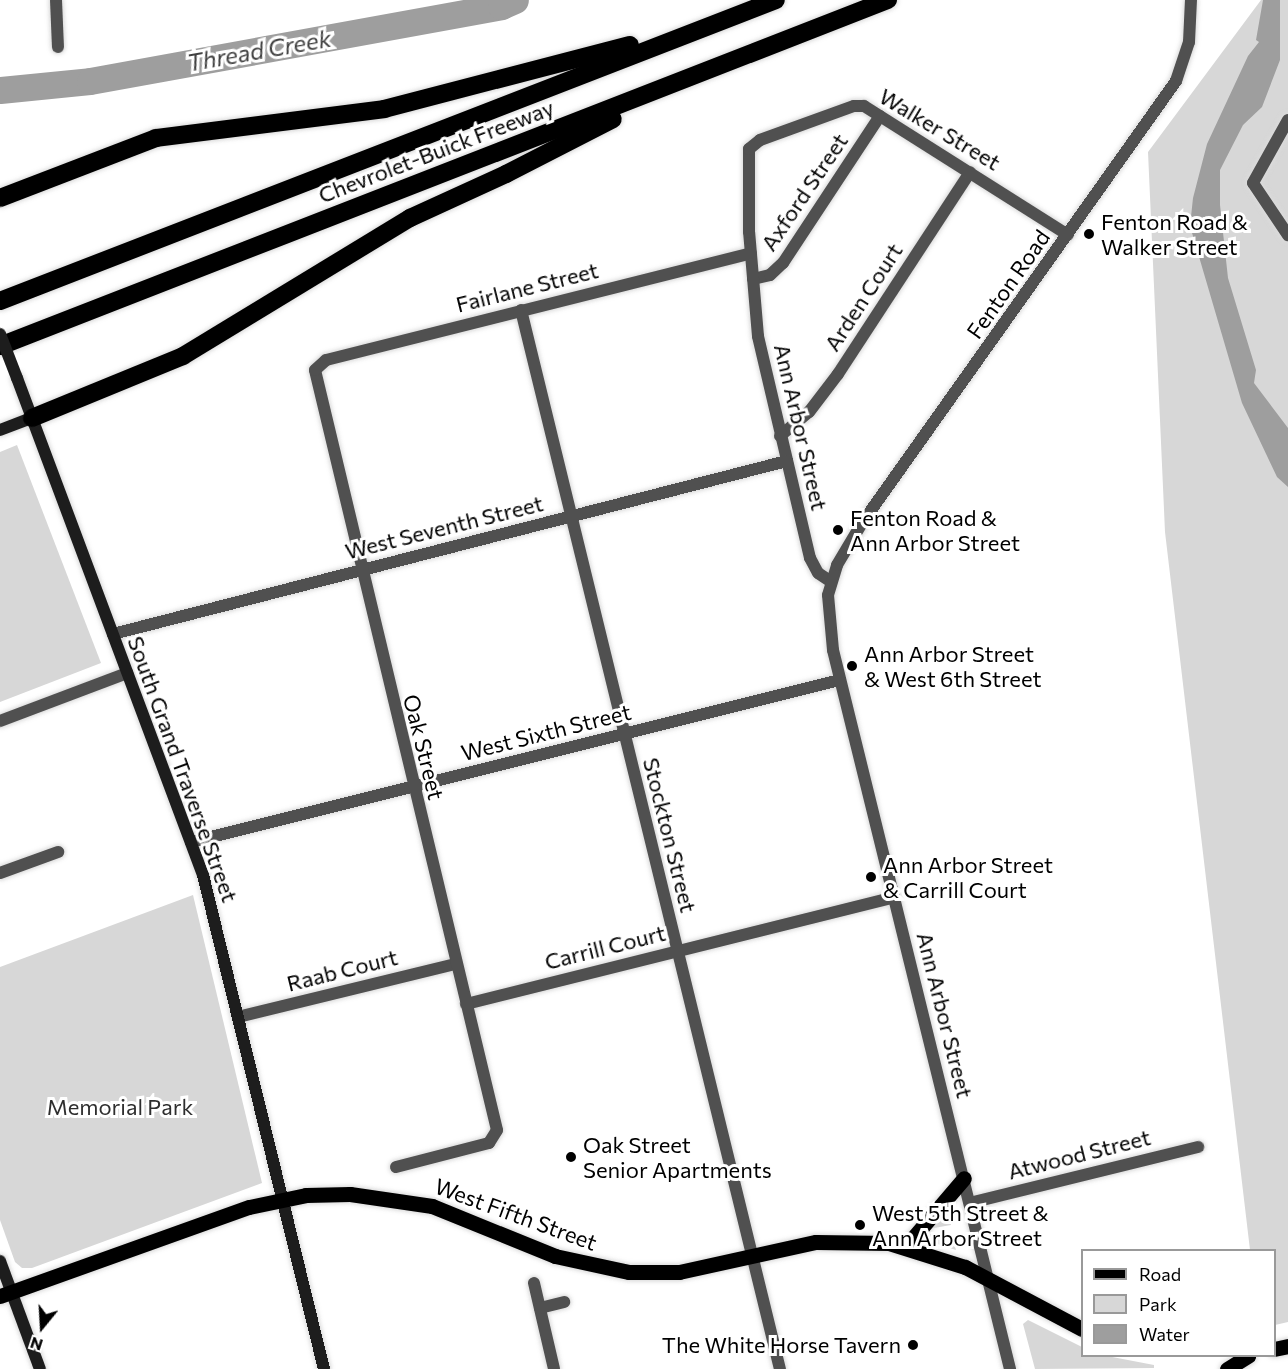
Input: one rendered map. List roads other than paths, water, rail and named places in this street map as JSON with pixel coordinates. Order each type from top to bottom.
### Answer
[{"type":"highway","name":"Chevrolet-Buick Freeway","points":[[0,301],[776,0]]},
{"type":"highway","name":"Chevrolet-Buick Freeway","points":[[0,346],[888,0]]},
{"type":"highway","points":[[0,198],[156,138],[384,109],[713,23]]},
{"type":"highway","points":[[32,417],[183,356],[410,218],[506,174],[694,76]]},
{"type":"main road","name":"South Grand Traverse Street","points":[[0,334],[191,842],[238,1017],[324,1369]]},
{"type":"main road","points":[[0,430],[32,417]]},
{"type":"main road","points":[[906,1246],[964,1178]]},
{"type":"main road","name":"West Fifth Street","points":[[6,1294],[217,1217],[283,1198],[350,1194],[408,1200],[463,1216],[566,1260],[629,1272],[679,1272],[826,1241],[870,1241],[906,1246],[938,1256],[988,1279],[1081,1328]]},
{"type":"main road","points":[[0,1261],[6,1294],[40,1369]]},
{"type":"main road","points":[[1227,1369],[1245,1357]]},
{"type":"street","points":[[56,0],[58,47]]},
{"type":"street","name":"Fenton Road","points":[[830,581],[862,523],[1176,81],[1187,53],[1191,0]]},
{"type":"street","name":"Walker Street","points":[[749,148],[760,140],[854,106],[864,106],[1068,235]]},
{"type":"street","name":"Axford Street","points":[[753,279],[770,275],[783,263],[880,116]]},
{"type":"street","points":[[1288,120],[1253,183],[1288,235]]},
{"type":"street","name":"Ann Arbor Street","points":[[749,148],[751,253],[758,336],[812,564],[830,581],[827,617],[840,680],[1010,1369]]},
{"type":"street","name":"Arden Court","points":[[780,436],[803,418],[838,374],[970,172]]},
{"type":"street","name":"Fairlane Street","points":[[316,368],[326,360],[751,253]]},
{"type":"street","name":"Stockton Street","points":[[521,310],[780,1369]]},
{"type":"street","name":"Oak Street","points":[[316,368],[315,385],[466,1004],[496,1137],[486,1144],[396,1167]]},
{"type":"street","name":"West Seventh Street","points":[[113,634],[787,461]]},
{"type":"street","points":[[0,721],[127,673]]},
{"type":"street","name":"West Sixth Street","points":[[191,842],[840,680]]},
{"type":"street","points":[[0,873],[58,852]]},
{"type":"street","name":"Carrill Court","points":[[466,1004],[894,897]]},
{"type":"street","name":"Raab Court","points":[[238,1017],[456,964]]},
{"type":"street","name":"Atwood Street","points":[[970,1203],[1198,1147]]},
{"type":"street","points":[[534,1283],[554,1369]]},
{"type":"street","points":[[540,1308],[564,1302]]},
{"type":"water","points":[[1263,0],[1280,0],[1280,60],[1262,107],[1243,125],[1220,170],[1220,205],[1228,278],[1256,370],[1254,383],[1288,428],[1288,487],[1277,477],[1242,403],[1190,226],[1193,198],[1207,144],[1248,56],[1259,42],[1256,40]]},
{"type":"waterway","name":"Thread Creek","points":[[0,90],[90,81],[501,6],[515,0]]},
{"type":"place","name":"Fenton Road & Walker Street","points":[[1089,234]]},
{"type":"place","name":"Fenton Road & Ann Arbor Street","points":[[838,530]]},
{"type":"place","name":"Ann Arbor Street & West 6th Street","points":[[852,666]]},
{"type":"place","name":"Ann Arbor Street & Carrill Court","points":[[871,877]]},
{"type":"place","name":"Oak Street Senior Apartments","points":[[571,1157]]},
{"type":"place","name":"West 5th Street & Ann Arbor Street","points":[[860,1225]]},
{"type":"place","name":"The White Horse Tavern","points":[[913,1345]]},
{"type":"park label","name":"Memorial Park","points":[[120,1107]]}]
